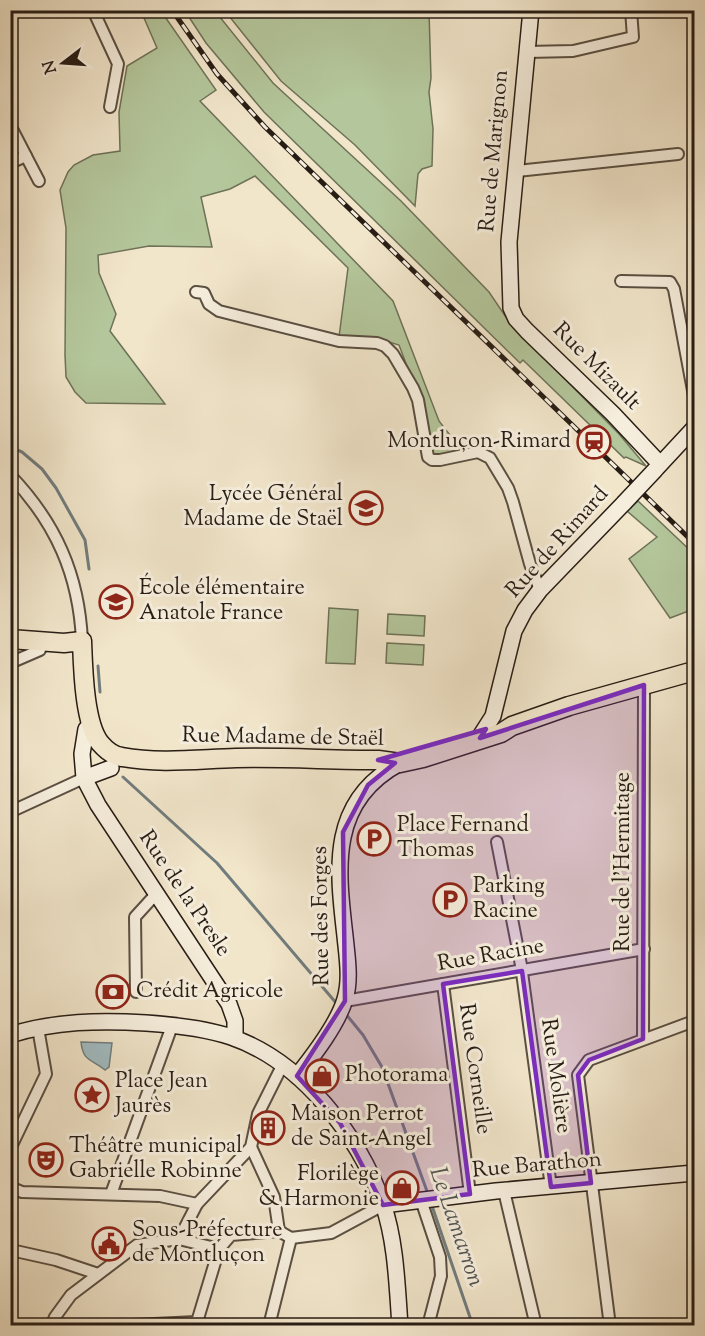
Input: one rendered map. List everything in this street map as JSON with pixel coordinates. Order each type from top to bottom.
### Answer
[{"type":"main road","name":"Rue de Marignon","points":[[509,296],[510,242],[531,10]]},
{"type":"main road","name":"Rue Mizault","points":[[509,296],[516,319],[613,414],[657,467]]},
{"type":"main road","name":"Rue de Rimard","points":[[482,735],[493,716],[514,631],[525,610],[540,590],[694,428]]},
{"type":"main road","points":[[10,639],[64,643],[82,641],[87,706],[95,735],[82,754],[84,778],[111,768],[93,741]]},
{"type":"main road","points":[[10,645],[59,652],[75,660],[84,670]]},
{"type":"main road","points":[[368,786],[370,760],[482,735],[501,733],[512,726],[569,706],[694,671]]},
{"type":"main road","points":[[400,764],[482,735]]},
{"type":"main road","name":"Rue Madame de Staël","points":[[93,741],[119,757],[166,761]]},
{"type":"main road","name":"Rue Madame de Staël","points":[[111,768],[166,761],[239,758],[370,760],[400,764]]},
{"type":"main road","name":"Rue des Forges","points":[[297,1076],[325,1040],[345,1001],[348,968],[340,895],[343,831],[352,811],[368,786],[382,773],[400,764]]},
{"type":"main road","name":"Rue de la Presle","points":[[84,778],[98,805],[230,1004],[235,1021],[235,1038]]},
{"type":"main road","points":[[10,1035],[38,1028],[97,1022],[172,1026],[235,1038],[283,1064],[319,1098],[340,1123],[357,1151],[383,1205],[394,1256],[400,1326]]},
{"type":"main road","name":"Rue Barathon","points":[[383,1205],[470,1194],[694,1173]]},
{"type":"street","points":[[93,10],[118,64],[110,107]]},
{"type":"street","points":[[527,52],[573,51],[633,37],[631,10]]},
{"type":"street","points":[[10,125],[39,181]]},
{"type":"street","points":[[517,171],[678,154]]},
{"type":"street","points":[[10,163],[26,156]]},
{"type":"street","points":[[621,281],[670,282],[674,289],[694,396]]},
{"type":"street","points":[[196,292],[204,293],[209,304],[219,311],[339,341],[385,346],[393,354],[418,400],[428,457],[432,460],[440,460],[478,452],[490,458],[508,488],[540,590]]},
{"type":"street","points":[[10,475],[43,515],[67,562],[76,586],[82,641]]},
{"type":"street","points":[[10,663],[40,650]]},
{"type":"street","name":"Rue de l'Hermitage","points":[[644,685],[644,1039]]},
{"type":"street","points":[[10,812],[84,778]]},
{"type":"street","name":"Rue Molière","points":[[497,842],[522,971],[550,1187]]},
{"type":"street","points":[[136,992],[135,917],[156,894]]},
{"type":"street","name":"Rue Racine","points":[[345,1001],[644,950]]},
{"type":"street","name":"Rue Corneille","points":[[442,984],[470,1194]]},
{"type":"street","points":[[610,1326],[578,1075],[589,1060],[694,1021]]},
{"type":"street","points":[[111,1194],[172,1026]]},
{"type":"street","points":[[10,1149],[46,1074],[38,1028]]},
{"type":"street","points":[[179,1239],[197,1204],[251,1147],[258,1114],[283,1064]]},
{"type":"street","points":[[251,1147],[274,1197],[279,1231]]},
{"type":"street","points":[[10,1188],[22,1192],[160,1196],[197,1204]]},
{"type":"street","points":[[504,1191],[536,1326]]},
{"type":"street","points":[[428,1200],[440,1257],[441,1276],[428,1326]]},
{"type":"street","points":[[111,1326],[197,1322],[219,1249],[231,1235],[279,1231],[291,1238],[331,1233],[383,1205]]},
{"type":"street","points":[[269,1326],[291,1238]]},
{"type":"street","points":[[51,1326],[66,1301],[137,1245],[179,1239],[219,1249]]},
{"type":"street","points":[[11,1250],[85,1268],[98,1274]]},
{"type":"highlighted area","points":[[644,685],[643,1039],[589,1060],[578,1075],[591,1183],[551,1187],[522,971],[443,984],[470,1194],[383,1205],[340,1123],[297,1076],[345,1001],[343,832],[368,785],[395,763],[378,760],[486,729],[480,738]]},
{"type":"green space","points":[[141,11],[161,11],[216,90],[200,101],[393,301],[439,421],[463,452],[440,456],[430,454],[419,398],[399,345],[376,338],[339,337],[348,268],[255,176],[230,189],[201,197],[212,247],[149,246],[98,255],[99,273],[116,314],[110,331],[165,404],[86,403],[75,392],[66,377],[66,228],[60,190],[68,172],[74,165],[93,155],[120,151],[119,112],[127,66],[157,48]]},
{"type":"green space","points":[[185,11],[215,11],[273,83],[401,201],[489,292],[510,323],[619,434],[646,466],[624,458],[523,360],[520,363],[264,112],[206,43]]},
{"type":"green space","points":[[225,11],[429,11],[432,166],[422,169],[418,174],[415,206],[355,145],[281,81]]},
{"type":"green space","points":[[638,501],[694,554],[694,609],[670,618],[629,559],[657,537],[627,511]]},
{"type":"green space","points":[[329,608],[358,610],[355,664],[326,663]]},
{"type":"green space","points":[[388,614],[425,616],[424,636],[387,634]]},
{"type":"green space","points":[[387,643],[424,645],[423,665],[386,663]]},
{"type":"water","points":[[81,1042],[112,1043],[109,1067],[105,1070],[86,1057]]},
{"type":"waterway","name":"Le Lamarron","points":[[10,447],[22,452],[42,469],[56,488],[85,540],[89,569]]},
{"type":"waterway","name":"Le Lamarron","points":[[98,666],[100,692]]},
{"type":"waterway","name":"Le Lamarron","points":[[123,777],[217,863],[337,1004]]},
{"type":"waterway","name":"Le Lamarron","points":[[345,1013],[363,1035],[382,1067],[428,1194]]},
{"type":"waterway","name":"Le Lamarron","points":[[431,1203],[473,1326]]},
{"type":"railway","points":[[172,10],[217,74],[265,127],[694,543]]},
{"type":"place","name":"Montluçon-Rimard","points":[[594,442]]},
{"type":"place","name":"Lycée Général Madame de Staël","points":[[366,508]]},
{"type":"place","name":"École élémentaire Anatole France","points":[[116,602]]},
{"type":"place","name":"Place Fernand Thomas","points":[[374,839]]},
{"type":"place","name":"Parking Racine","points":[[450,900]]},
{"type":"place","name":"Crédit Agricole","points":[[113,992]]},
{"type":"place","name":"Photorama","points":[[322,1076]]},
{"type":"place","name":"Place Jean Jaurès","points":[[92,1095]]},
{"type":"place","name":"Maison Perrot de Saint-Angel","points":[[268,1128]]},
{"type":"place","name":"Théâtre municipal Gabrielle Robinne","points":[[46,1160]]},
{"type":"place","name":"Florilège & Harmonie","points":[[402,1188]]},
{"type":"place","name":"Sous-Préfecture de Montluçon","points":[[109,1244]]}]
